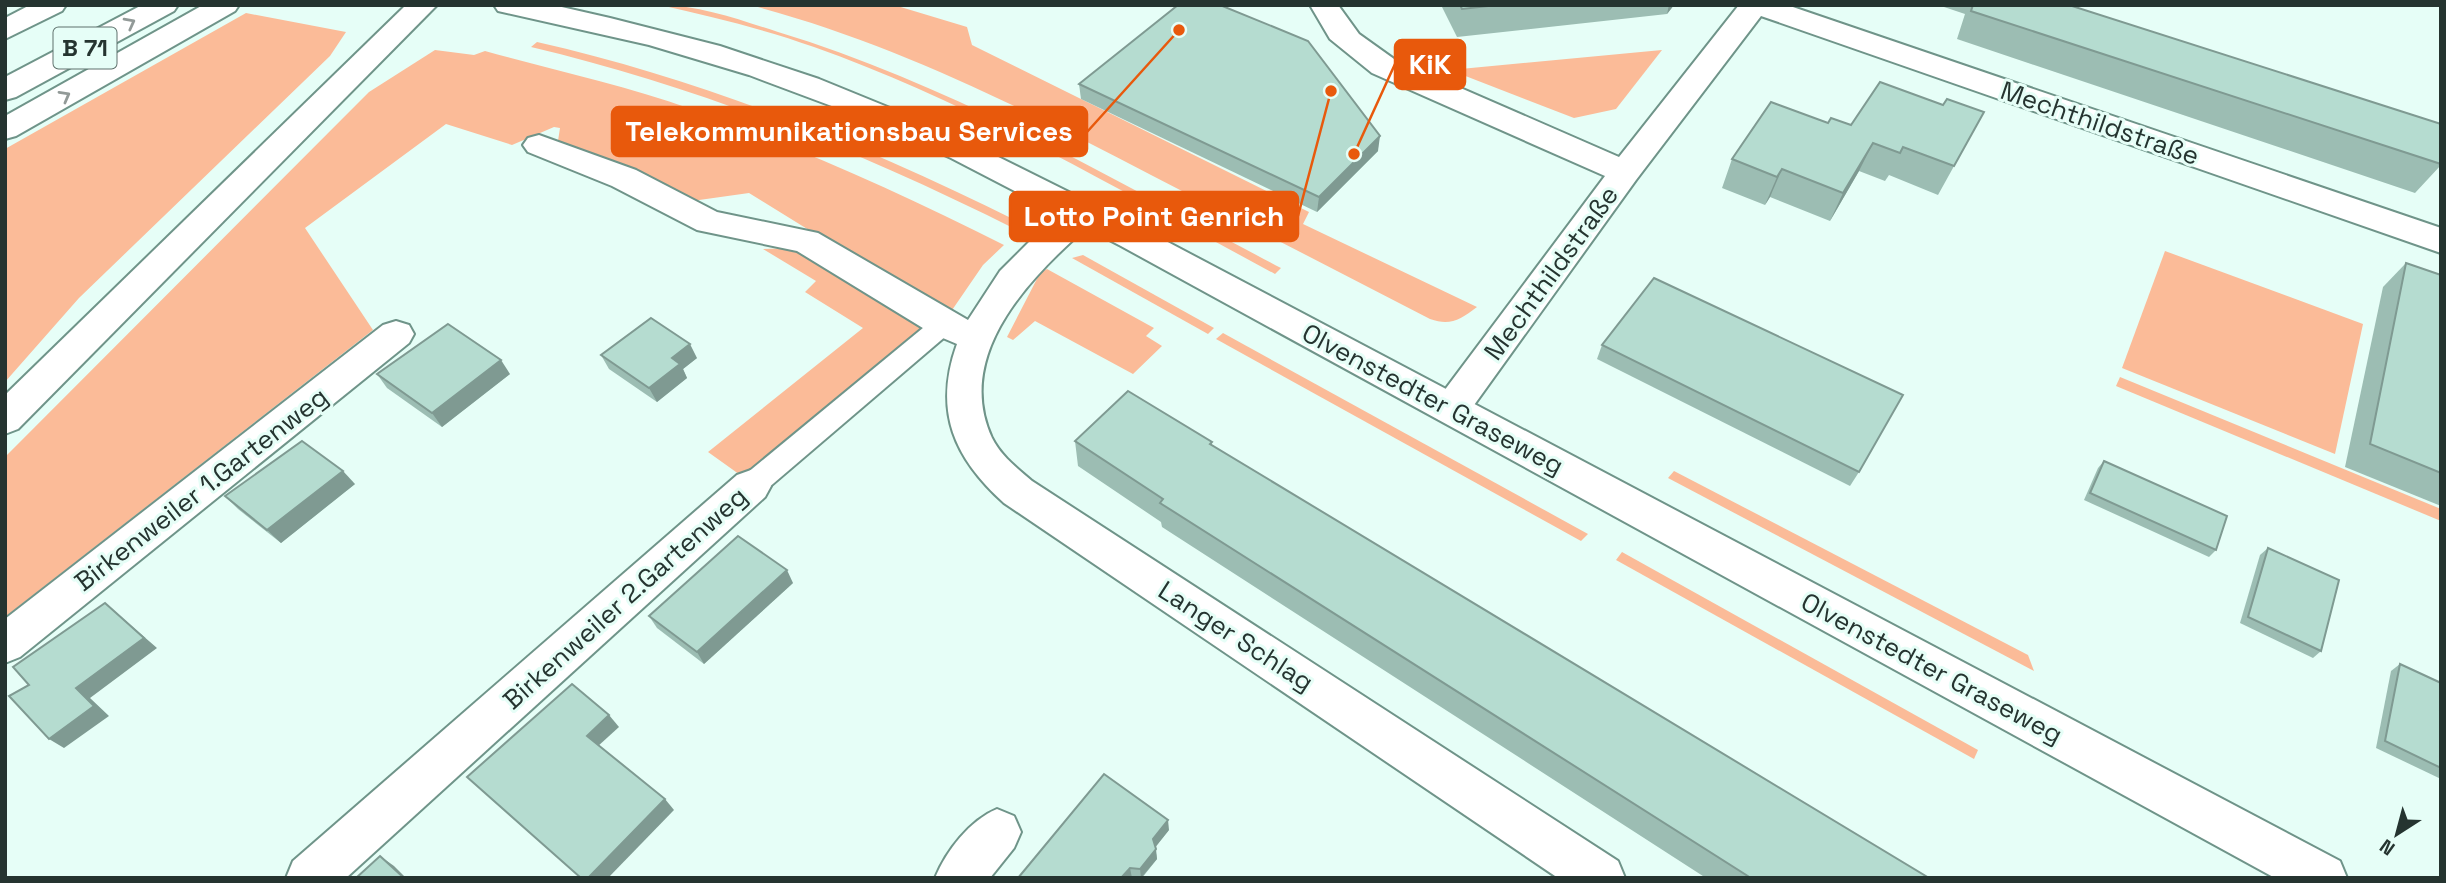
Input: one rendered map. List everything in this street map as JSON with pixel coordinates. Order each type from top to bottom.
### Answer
[{"type":"main road","points":[[5,30],[52,5]]},
{"type":"main road","name":"B 71","points":[[5,62],[113,5]]},
{"type":"main road","name":"B 71","points":[[5,90],[164,5]]},
{"type":"main road","points":[[5,129],[225,5]]},
{"type":"main road","points":[[5,419],[423,5]]},
{"type":"main road","name":"Olvenstedter Graseweg","points":[[508,5],[615,27],[714,54],[810,85],[907,125],[1082,213],[1451,409],[2323,878]]},
{"type":"main road","points":[[1324,5],[1332,22],[1349,41],[1383,66],[1625,172]]},
{"type":"main road","name":"Mechthildstraße","points":[[1451,409],[1625,172],[1756,5],[2441,241]]},
{"type":"main road","points":[[539,145],[624,178],[709,222],[806,241],[961,331]]},
{"type":"main road","name":"Langer Schlag","points":[[1082,213],[1039,251],[961,331],[965,418],[979,455],[997,476],[1601,878]]},
{"type":"main road","name":"Birkenweiler 1.Gartenweg","points":[[5,644],[396,334]]},
{"type":"main road","name":"Birkenweiler 2.Gartenweg","points":[[310,878],[751,486]]},
{"type":"main road","points":[[959,878],[997,832]]},
{"type":"lane","name":"Birkenweiler 2.Gartenweg","points":[[751,486],[961,331]]},
{"type":"shaded area","points":[[660,5],[705,10],[735,18],[844,54],[909,80],[1035,138],[1281,268],[1275,274],[991,123],[874,70],[776,35]]},
{"type":"shaded area","points":[[750,5],[894,5],[967,27],[972,45],[1309,212],[1303,224],[1477,307],[1455,320],[1443,322],[1430,319],[1005,102],[905,57],[803,20]]},
{"type":"shaded area","points":[[246,13],[346,32],[330,56],[79,298],[5,382],[5,149]]},
{"type":"shaded area","points":[[537,42],[664,76],[787,119],[908,169],[1027,226],[1021,232],[902,176],[782,125],[658,82],[531,47]]},
{"type":"shaded area","points":[[435,50],[474,55],[485,51],[666,100],[850,172],[1004,245],[983,265],[948,316],[749,193],[692,201],[558,141],[560,128],[554,127],[512,145],[446,124],[305,228],[373,330],[5,617],[5,457],[369,92]]},
{"type":"shaded area","points":[[1662,50],[1616,109],[1574,118],[1450,70]]},
{"type":"shaded area","points":[[795,248],[925,325],[743,477],[708,452],[863,328],[805,292],[816,281],[763,249]]},
{"type":"shaded area","points":[[2165,251],[2363,324],[2335,454],[2122,368]]},
{"type":"shaded area","points":[[1083,255],[1214,328],[1208,334],[1072,258]]},
{"type":"shaded area","points":[[1047,269],[1154,328],[1146,336],[1162,346],[1133,374],[1035,321],[1013,340],[1007,337],[1040,273]]},
{"type":"shaded area","points":[[1223,333],[1588,534],[1581,541],[1216,339]]},
{"type":"shaded area","points":[[2120,377],[2441,509],[2441,521],[2116,386]]},
{"type":"shaded area","points":[[1674,471],[2028,655],[2034,671],[1668,478]]},
{"type":"shaded area","points":[[1622,552],[1978,750],[1974,759],[1616,560]]},
{"type":"building","points":[[1178,5],[1220,5],[1308,41],[1380,136],[1319,197],[1079,84]]},
{"type":"building","points":[[1460,5],[1497,5],[1462,9]]},
{"type":"building","points":[[1973,5],[2069,5],[2441,124],[2441,164],[1971,11]]},
{"type":"building","points":[[1880,82],[1943,105],[1947,99],[1984,112],[1954,166],[1903,147],[1900,153],[1873,143],[1843,193],[1782,169],[1777,177],[1732,159],[1771,102],[1828,123],[1831,118],[1851,125]]},
{"type":"building","points":[[2406,263],[2441,275],[2441,473],[2370,444]]},
{"type":"building","points":[[1654,278],[1903,395],[1859,472],[1602,345]]},
{"type":"building","points":[[651,318],[690,344],[672,358],[680,364],[649,388],[601,355]]},
{"type":"building","points":[[448,324],[501,360],[432,413],[377,374]]},
{"type":"building","points":[[1128,391],[1212,442],[1210,444],[1929,878],[1751,878],[1160,503],[1163,499],[1075,441]]},
{"type":"building","points":[[302,441],[343,471],[267,530],[225,496]]},
{"type":"building","points":[[2104,461],[2227,516],[2216,550],[2090,493]]},
{"type":"building","points":[[738,536],[787,570],[697,652],[649,616]]},
{"type":"building","points":[[2268,548],[2339,580],[2321,651],[2248,617]]},
{"type":"building","points":[[105,603],[144,638],[76,688],[94,706],[49,739],[9,696],[29,685],[13,667]]},
{"type":"building","points":[[2400,664],[2441,683],[2441,768],[2385,741]]},
{"type":"building","points":[[572,684],[609,715],[587,736],[665,799],[588,878],[581,878],[467,777]]},
{"type":"building","points":[[1104,774],[1168,820],[1153,839],[1156,849],[1140,869],[1130,868],[1121,878],[1018,878]]},
{"type":"building","points":[[380,856],[404,878],[356,878]]},
{"type":"place","name":"Telekommunikationsbau Services","points":[[1179,30]]},
{"type":"place","name":"Lotto Point Genrich","points":[[1331,91]]},
{"type":"place","name":"KiK","points":[[1354,154]]}]
